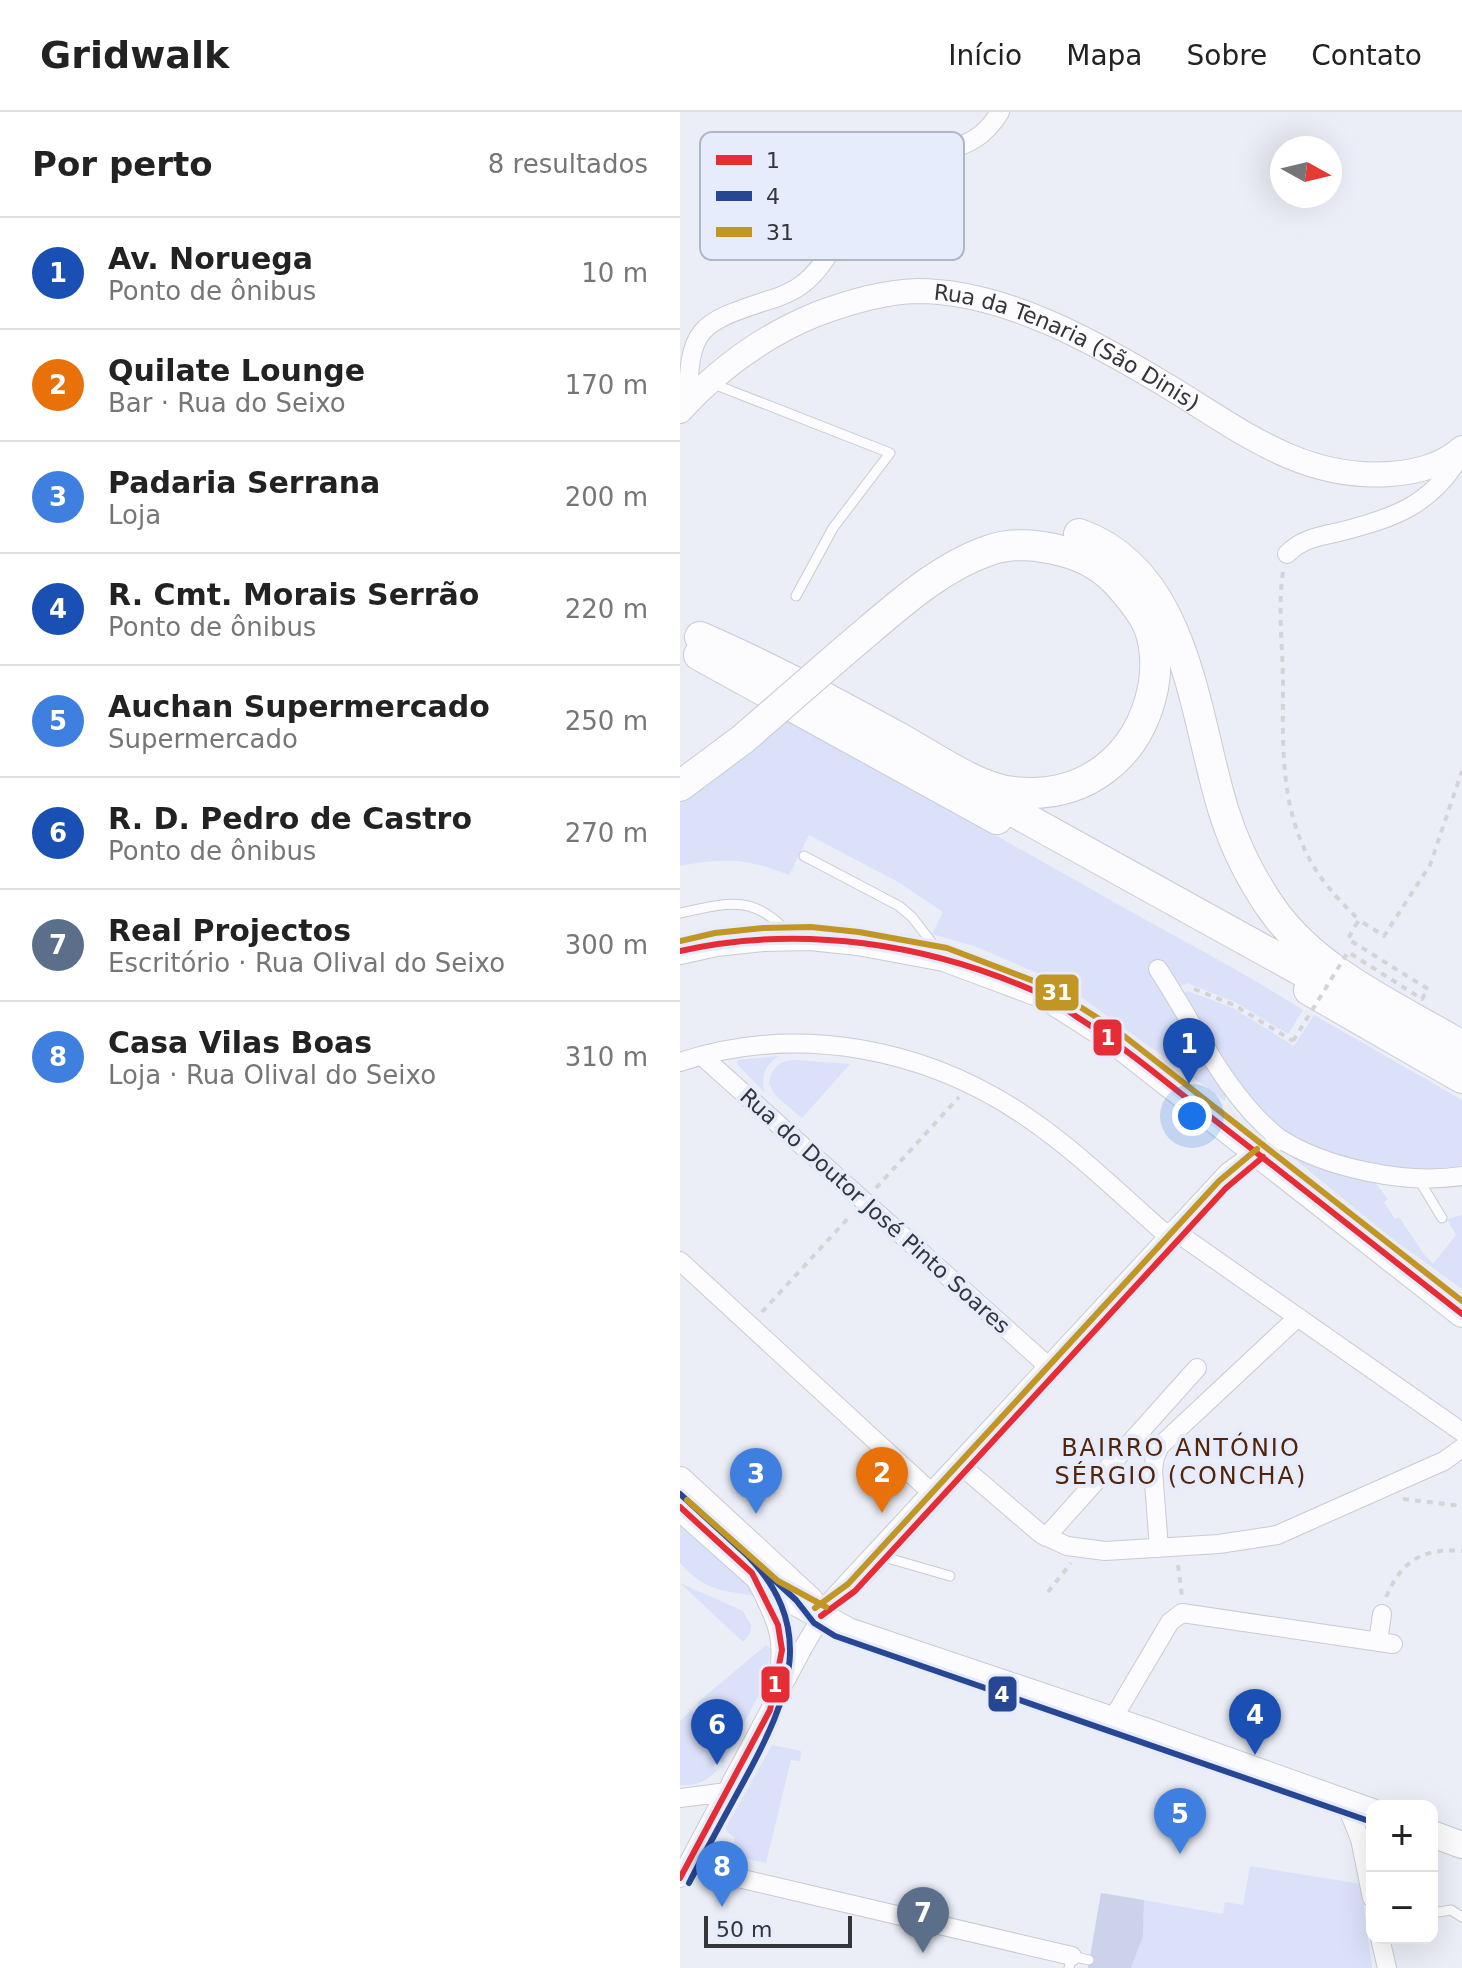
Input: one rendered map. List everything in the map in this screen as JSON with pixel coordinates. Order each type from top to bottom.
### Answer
[{"type":"highway","points":[[680,786],[735,732],[834,647],[919,566],[954,544],[984,532],[1015,526],[1050,527],[1082,535],[1117,553],[1148,587],[1173,632],[1235,843],[1245,866],[1273,910],[1322,961],[1462,1046]]},
{"type":"highway","points":[[687,635],[781,673],[966,775],[1012,792],[1039,793],[1067,788],[1092,778],[1111,765],[1127,749],[1140,728],[1149,707],[1155,677],[1154,650],[1148,624],[1114,579],[1097,565],[1074,554],[1033,546],[993,548],[967,559],[834,647]]},
{"type":"highway","points":[[687,635],[1319,980],[1462,1063]]},
{"type":"highway","points":[[687,635],[1462,1078]]},
{"type":"highway","points":[[680,762],[735,732]]},
{"type":"main road","points":[[680,951],[727,942],[790,937],[858,942],[944,958],[1021,986],[1074,1013],[1271,1147],[1462,1314]]},
{"type":"main road","points":[[680,1480],[807,1596],[821,1616]]},
{"type":"main road","points":[[680,1507],[752,1573],[788,1599],[857,1634],[1366,1810]]},
{"type":"main road","points":[[1438,1836],[1462,1845]]},
{"type":"street","points":[[964,145],[978,139],[1000,112]]},
{"type":"street","points":[[684,406],[691,352],[697,337],[708,325],[722,315],[783,295],[804,284],[823,260]]},
{"type":"street","name":"Rua da Tenaria (São Dinis)","points":[[684,406],[707,382],[751,348],[790,326],[833,308],[895,293],[941,293],[1005,307],[1066,331],[1130,363],[1275,451],[1309,466],[1346,473],[1399,474],[1430,467],[1462,450]]},
{"type":"street","points":[[1287,554],[1308,539],[1374,523],[1405,511],[1433,493],[1452,470],[1462,450]]},
{"type":"street","points":[[1158,969],[1241,1102],[1259,1122],[1271,1147]]},
{"type":"street","points":[[680,1062],[745,1046],[814,1043],[891,1055],[937,1069],[1028,1117],[1174,1234],[1462,1432]]},
{"type":"street","name":"Rua do Doutor José Pinto Soares","points":[[702,1056],[1048,1366]]},
{"type":"street","points":[[1077,1961],[683,1872],[821,1616],[835,1596],[880,1556],[931,1492],[962,1467],[1048,1366],[1174,1234],[1231,1169],[1271,1147],[1303,1151],[1330,1162],[1418,1178],[1462,1176]]},
{"type":"street","points":[[680,1261],[931,1492]]},
{"type":"street","points":[[1167,1547],[1153,1470],[1156,1453],[1166,1440],[1298,1317]]},
{"type":"street","points":[[1046,1537],[1197,1368]]},
{"type":"street","points":[[962,1467],[1046,1537],[1082,1549],[1105,1551],[1229,1543],[1282,1534],[1448,1459],[1462,1448]]},
{"type":"street","points":[[752,1573],[773,1611],[782,1642],[780,1670],[770,1710]]},
{"type":"street","points":[[1112,1720],[1175,1616],[1185,1613],[1386,1643],[1382,1614]]},
{"type":"street","points":[[680,1798],[727,1792]]},
{"type":"street","points":[[1345,1802],[1357,1829],[1367,1872]]},
{"type":"street","points":[[1381,1944],[1387,1968]]},
{"type":"lane","points":[[707,382],[890,453],[833,528],[796,596]]},
{"type":"lane","points":[[804,856],[899,906],[918,924],[944,958]]},
{"type":"lane","points":[[680,913],[731,903],[747,904],[769,915],[790,937]]},
{"type":"lane","points":[[1418,1178],[1442,1218]]},
{"type":"lane","points":[[950,1576],[880,1556],[1174,1234]]},
{"type":"lane","points":[[1438,1912],[1451,1910],[1462,1917]]},
{"type":"path","points":[[1287,554],[1282,587],[1283,770],[1287,800],[1293,823],[1312,863],[1328,886],[1359,920],[1384,936],[1430,865],[1462,771]]},
{"type":"path","points":[[1174,993],[1187,987],[1234,1005],[1293,1041],[1348,952],[1422,999],[1428,989],[1348,939],[1359,920]]},
{"type":"path","points":[[1369,1496],[1462,1506]]},
{"type":"path","points":[[1167,1547],[1185,1613]]},
{"type":"path","points":[[1048,1592],[1082,1549]]},
{"type":"path","points":[[1382,1614],[1392,1584],[1408,1564],[1435,1551],[1462,1551]]},
{"type":"shaded area","points":[[786,721],[1224,963],[1303,1010],[1288,1034],[1235,1002],[1187,983],[1177,988],[1226,1092],[1225,1101],[1063,984],[974,946],[932,934],[943,912],[898,882],[809,835],[789,875],[760,865],[735,861],[680,866],[680,803]]},
{"type":"shaded area","points":[[1188,991],[1233,1008],[1294,1046],[1314,1015],[1462,1100],[1462,1168],[1425,1169],[1376,1163],[1328,1152],[1294,1138],[1259,1111],[1230,1074],[1181,994]]},
{"type":"shaded area","points":[[778,1056],[765,1072],[765,1093],[737,1064],[738,1060]]},
{"type":"shaded area","points":[[797,1060],[850,1064],[802,1118],[775,1095],[769,1083],[778,1066]]},
{"type":"shaded area","points":[[1285,1151],[1368,1174],[1388,1199],[1384,1202],[1395,1219],[1399,1217],[1433,1264],[1456,1235],[1447,1219],[1462,1215],[1462,1289],[1390,1237]]},
{"type":"shaded area","points":[[680,1521],[761,1597],[716,1589],[690,1573],[680,1563]]},
{"type":"shaded area","points":[[680,1583],[743,1611],[751,1625],[750,1633],[743,1642]]},
{"type":"shaded area","points":[[766,1645],[771,1649],[765,1683],[723,1763],[717,1760],[713,1768],[717,1770],[705,1780],[680,1785],[680,1721],[691,1710],[703,1720],[709,1713],[697,1703]]},
{"type":"shaded area","points":[[772,1745],[801,1751],[800,1761],[791,1760],[766,1863],[739,1857],[733,1848],[735,1838],[726,1831],[726,1827]]},
{"type":"shaded area","points":[[1250,1866],[1361,1884],[1366,1944],[1369,1944],[1372,1968],[1131,1968],[1143,1936],[1144,1900],[1223,1914],[1225,1902],[1243,1905]]},
{"type":"shaded area","points":[[1101,1893],[1144,1900],[1143,1936],[1131,1968],[1088,1968]]},
{"type":"transit line","name":"31","points":[[680,941],[715,933],[763,928],[811,927],[859,932],[947,948],[1047,986],[1115,1029],[1462,1301]]},
{"type":"transit line","name":"1","points":[[680,951],[772,939],[864,943],[954,962],[1041,994],[1109,1038],[1462,1314]]},
{"type":"transit line","name":"31","points":[[815,1608],[848,1584],[1219,1181],[1257,1149]]},
{"type":"transit line","name":"1","points":[[821,1616],[855,1591],[1226,1188],[1263,1157]]},
{"type":"transit line","name":"4","points":[[680,1494],[796,1600],[814,1623],[835,1636],[1366,1820]]},
{"type":"transit line","name":"31","points":[[687,1500],[778,1581],[826,1607]]},
{"type":"transit line","name":"1","points":[[680,1507],[752,1573],[778,1625],[782,1650],[770,1710],[680,1878]]},
{"type":"transit line","name":"4","points":[[689,1883],[761,1748],[784,1690],[790,1661],[789,1633],[781,1605],[766,1577],[741,1549]]},
{"type":"place","name":"Av. Noruega","points":[[1189,1084]]},
{"type":"place","name":"Quilate Lounge","points":[[882,1513]]},
{"type":"place","name":"Padaria Serrana","points":[[756,1514]]},
{"type":"place","name":"R. Cmt. Morais Serrão","points":[[1255,1755]]},
{"type":"place","name":"R. D. Pedro de Castro","points":[[717,1765]]},
{"type":"place","name":"Auchan Supermercado","points":[[1180,1854]]},
{"type":"place","name":"Casa Vilas Boas","points":[[722,1907]]},
{"type":"place","name":"Real Projectos","points":[[923,1953]]},
{"type":"district","name":"BAIRRO ANTÓNIO SÉRGIO (CONCHA)","points":[[1181,1462]]}]
